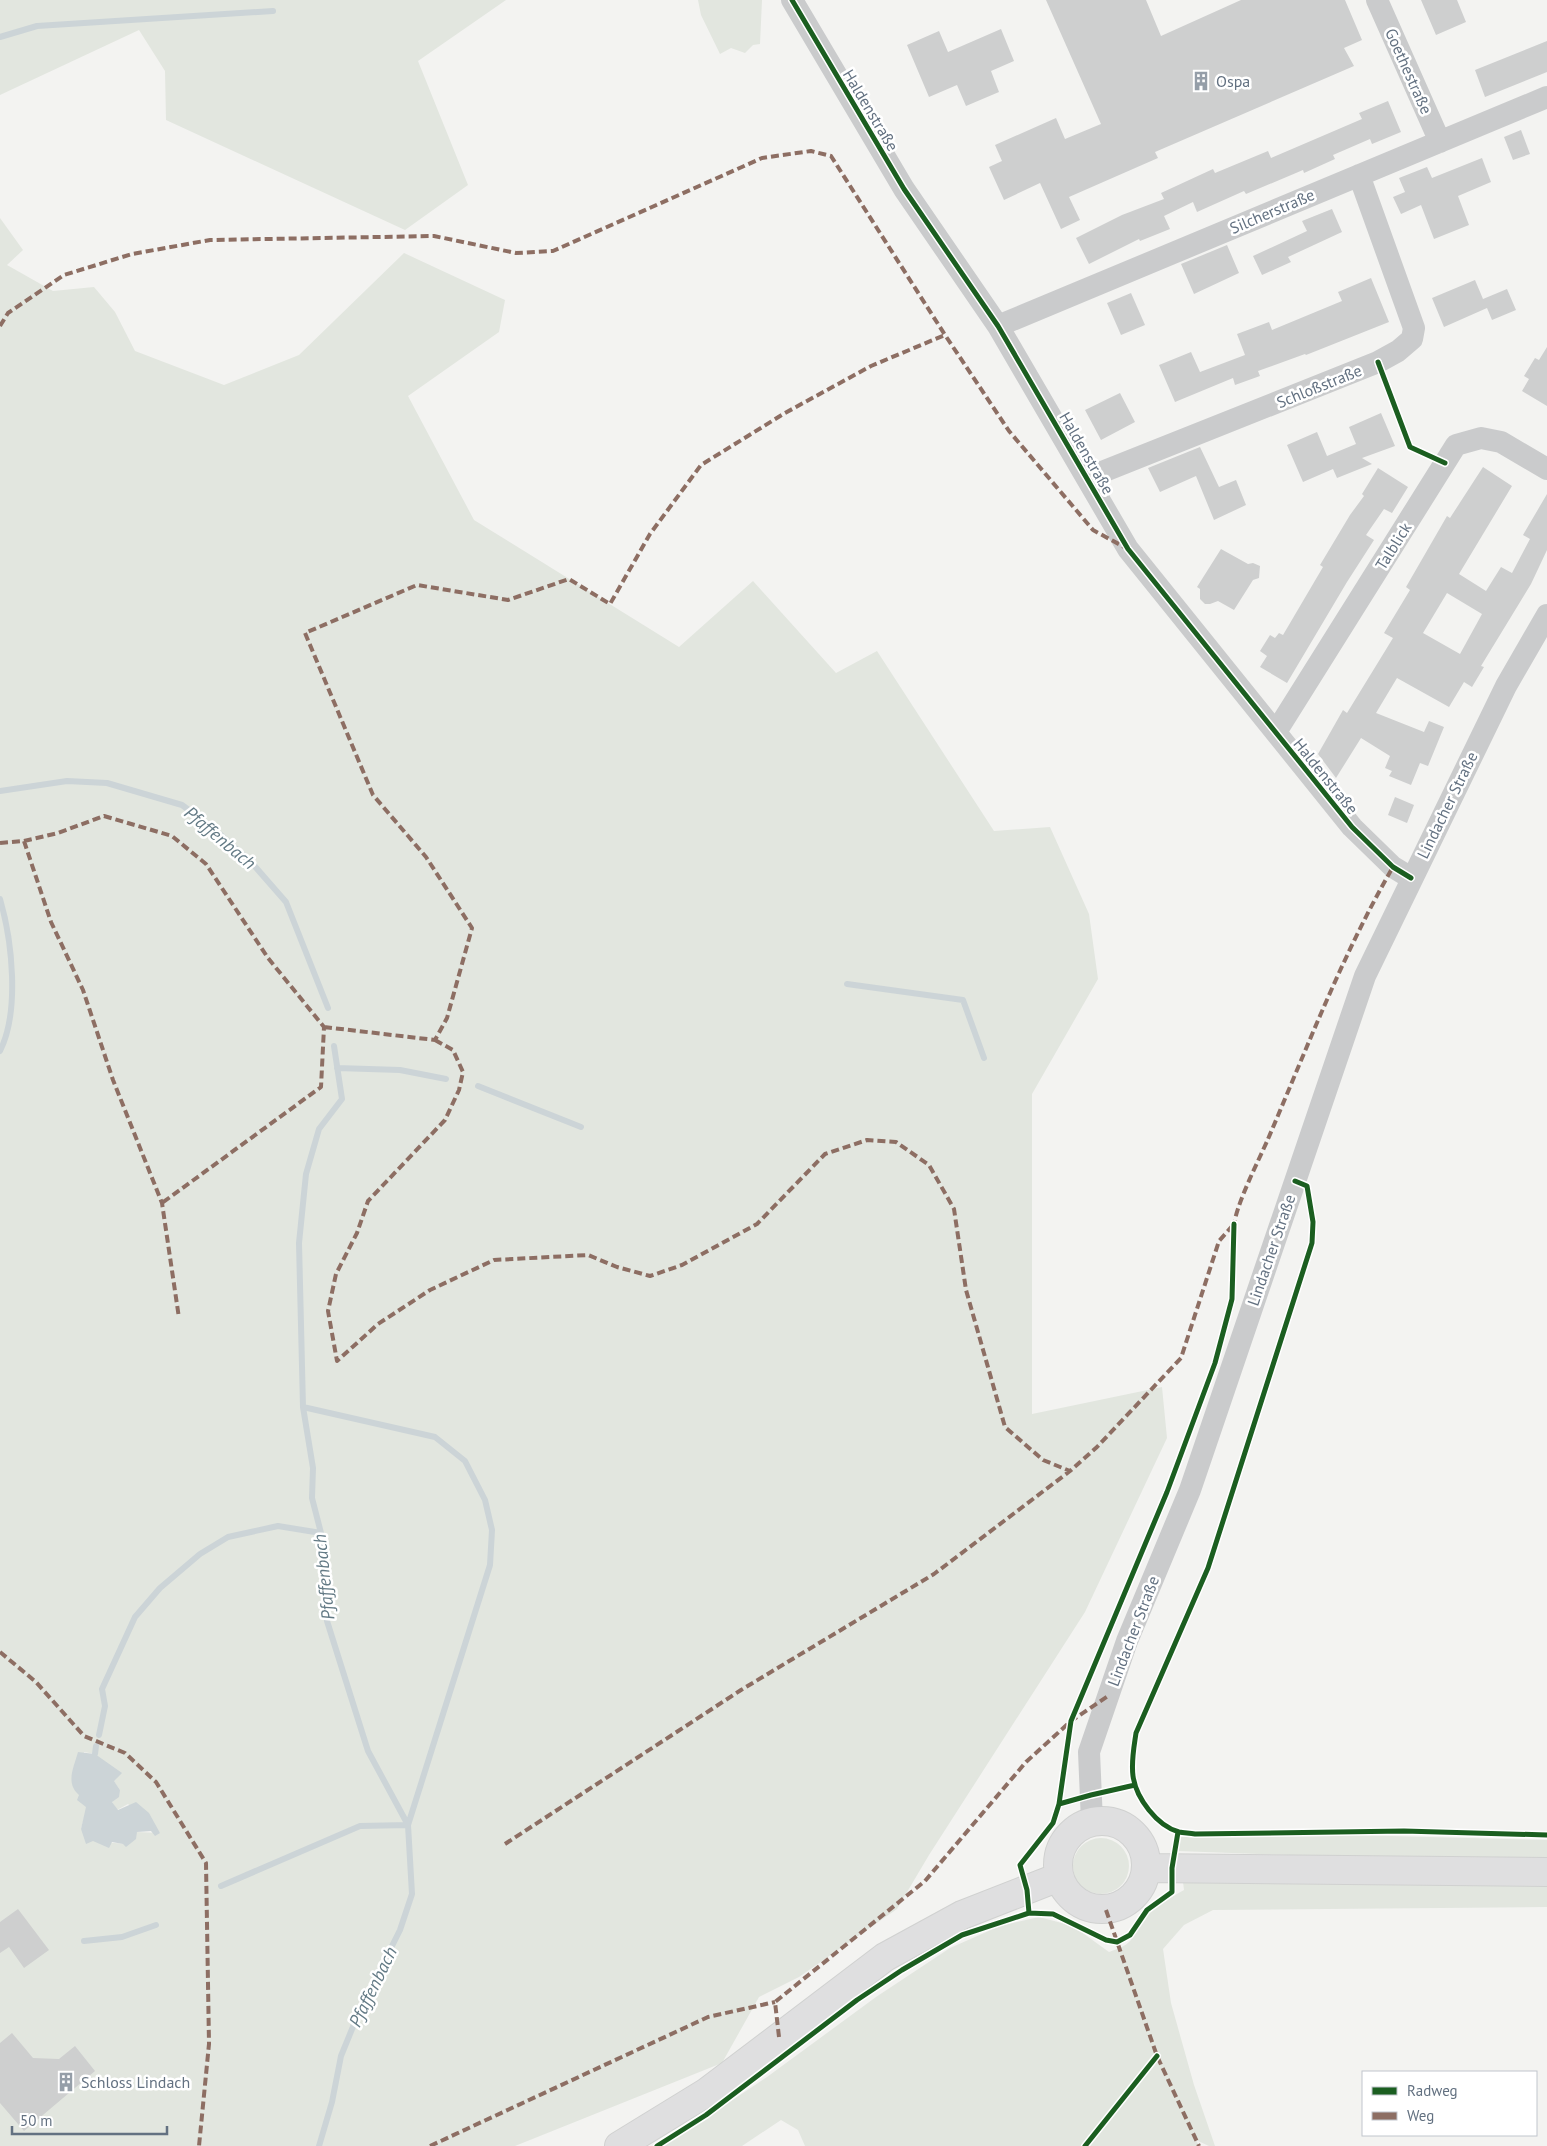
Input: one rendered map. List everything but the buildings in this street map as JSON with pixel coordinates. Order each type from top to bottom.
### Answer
[{"type":"main road","points":[[1107,1821],[1122,1826],[1134,1834],[1143,1847],[1147,1868],[1145,1879],[1136,1894],[1123,1905],[1106,1910],[1091,1908],[1077,1902],[1066,1891],[1059,1876],[1058,1862],[1061,1849],[1068,1837],[1079,1828],[1092,1822],[1107,1821]]},
{"type":"main road","points":[[1147,1868],[1547,1872]]},
{"type":"main road","points":[[620,2146],[707,2092],[885,1958],[962,1915],[1059,1876]]},
{"type":"street","name":"Haldenstraße","points":[[792,0],[904,189],[998,326],[1128,549],[1352,827],[1393,867],[1411,878]]},
{"type":"street","name":"Goethestraße","points":[[1377,0],[1440,142]]},
{"type":"street","name":"Silcherstraße","points":[[998,326],[1547,97]]},
{"type":"street","name":"Schloßstraße","points":[[1087,478],[1378,362],[1398,351],[1412,339],[1414,328],[1359,175]]},
{"type":"street","name":"Talblick","points":[[1276,732],[1456,444],[1481,438],[1501,442],[1547,469]]},
{"type":"street","name":"Lindacher Straße","points":[[1092,1822],[1089,1752],[1127,1641],[1190,1490],[1365,976],[1506,686],[1547,615]]},
{"type":"shaded area","points":[[0,0],[506,0],[418,61],[468,185],[405,230],[166,120],[165,71],[139,30],[0,95]]},
{"type":"shaded area","points":[[698,0],[762,0],[760,44],[753,45],[745,53],[731,48],[720,54],[701,15]]},
{"type":"shaded area","points":[[0,218],[23,250],[7,265],[53,291],[94,287],[115,312],[135,351],[224,385],[299,355],[404,253],[505,300],[499,332],[408,396],[474,520],[679,647],[753,581],[836,673],[877,651],[994,831],[1050,827],[1089,914],[1098,979],[1032,1094],[1032,1414],[1162,1387],[1167,1438],[1085,1612],[929,1855],[897,1909],[799,1977],[759,1997],[722,2063],[515,2146],[0,2146]],"holes":[[[84,1752],[95,1754],[120,1790],[112,1802],[117,1810],[128,1804],[160,1833],[137,1832],[123,1844],[97,1841],[81,1829],[87,1807],[79,1795]]]},
{"type":"shaded area","points":[[78,1752],[95,1754],[122,1773],[114,1781],[120,1790],[119,1797],[112,1802],[118,1810],[136,1802],[149,1813],[160,1833],[155,1836],[151,1831],[137,1832],[136,1839],[126,1847],[123,1844],[112,1842],[109,1848],[93,1841],[86,1844],[81,1829],[86,1807],[77,1800],[79,1795],[71,1780]]},
{"type":"shaded area","points":[[1353,1835],[1547,1840],[1547,1859],[1344,1857],[1178,1851],[1178,1837]]},
{"type":"shaded area","points":[[1101,1838],[1116,1843],[1124,1851],[1129,1866],[1124,1881],[1116,1889],[1101,1894],[1086,1889],[1078,1881],[1073,1866],[1078,1851],[1086,1843]]},
{"type":"shaded area","points":[[1309,1875],[1547,1878],[1547,1907],[1213,1910],[1184,1925],[1163,1949],[1171,2003],[1194,2085],[1215,2146],[1209,2146],[1196,2140],[1199,2146],[805,2146],[798,2130],[781,2120],[742,2146],[664,2146],[767,2077],[876,1997],[950,1948],[1000,1926],[1039,1917],[1073,1926],[1109,1952],[1128,1943],[1153,1909],[1184,1890],[1183,1882]]},
{"type":"waterway","points":[[0,37],[37,26],[273,11]]},
{"type":"waterway","name":"Pfaffenbach","points":[[0,791],[67,781],[107,783],[182,805],[213,828],[251,862],[286,902],[328,1008]]},
{"type":"waterway","points":[[0,899],[8,934],[12,975],[10,1016],[0,1051]]},
{"type":"waterway","points":[[847,984],[963,1000],[984,1058]]},
{"type":"waterway","name":"Pfaffenbach","points":[[319,2146],[332,2102],[341,2056],[359,2012],[400,1930],[412,1894],[408,1825],[368,1751],[327,1621],[321,1533],[312,1498],[313,1468],[303,1407],[299,1243],[306,1174],[319,1129],[342,1099],[334,1046]]},
{"type":"waterway","points":[[337,1068],[400,1070],[446,1079]]},
{"type":"waterway","points":[[478,1086],[581,1127]]},
{"type":"waterway","points":[[221,1886],[360,1826],[408,1825],[490,1565],[492,1530],[485,1500],[465,1461],[435,1437],[303,1407]]},
{"type":"waterway","points":[[99,1735],[105,1706],[102,1689],[135,1617],[160,1588],[200,1554],[228,1537],[278,1526],[321,1533]]},
{"type":"waterway","points":[[95,1754],[96,1746]]},
{"type":"waterway","points":[[84,1941],[122,1937],[156,1925]]},
{"type":"marked path","points":[[0,326],[8,313],[64,275],[132,254],[210,240],[434,236],[516,253],[553,251],[762,158],[811,151],[831,156],[945,335],[1009,431],[1093,530],[1126,548]]},
{"type":"marked path","points":[[324,1027],[435,1040],[447,1018],[472,928],[426,857],[373,795],[305,633],[417,585],[508,600],[569,579],[610,604],[650,534],[701,465],[785,413],[871,366],[945,335]]},
{"type":"marked path","points":[[0,843],[24,841],[58,833],[104,816],[172,836],[206,864],[268,958],[324,1027],[321,1087],[162,1203]]},
{"type":"marked path","points":[[24,841],[51,922],[83,990],[113,1080],[162,1203],[179,1318]]},
{"type":"marked path","points":[[1234,1228],[1242,1197],[1326,1001],[1358,933],[1393,867]]},
{"type":"marked path","points":[[435,1040],[453,1050],[463,1072],[459,1090],[445,1120],[368,1201],[357,1233],[336,1274],[328,1311],[337,1361],[378,1324],[430,1290],[494,1260],[588,1255],[617,1267],[650,1276],[682,1265],[757,1224],[825,1154],[867,1140],[896,1142],[929,1165],[954,1209],[966,1290],[1005,1427],[1043,1460],[1070,1471]]},
{"type":"marked path","points":[[505,1844],[741,1690],[934,1574],[1070,1471],[1097,1447],[1181,1358],[1219,1241],[1234,1224]]},
{"type":"marked path","points":[[0,1652],[36,1682],[84,1736],[125,1753],[156,1782],[206,1863],[209,2044],[199,2146]]},
{"type":"marked path","points":[[779,2037],[775,2002],[925,1881],[1026,1762],[1071,1721],[1108,1696]]},
{"type":"marked path","points":[[1106,1910],[1157,2056],[1199,2146]]},
{"type":"marked path","points":[[430,2146],[708,2017],[775,2002]]},
{"type":"cycle path","points":[[792,0],[904,189],[998,326],[1128,549],[1352,827],[1393,867],[1411,878]]},
{"type":"cycle path","points":[[1378,362],[1410,447],[1445,463]]},
{"type":"cycle path","points":[[1295,1181],[1307,1186],[1313,1222],[1312,1243],[1208,1568],[1136,1733],[1132,1765],[1138,1793],[1149,1810],[1163,1824],[1183,1833],[1404,1831],[1547,1835]]},
{"type":"cycle path","points":[[1059,1804],[1071,1721],[1167,1492],[1215,1363],[1232,1299],[1234,1224]]},
{"type":"cycle path","points":[[1135,1785],[1059,1804],[1053,1823],[1020,1865],[1027,1890],[1029,1913],[1053,1914],[1106,1940],[1117,1942],[1130,1935],[1147,1910],[1172,1892],[1172,1868],[1178,1832]]},
{"type":"cycle path","points":[[657,2146],[706,2115],[857,2000],[902,1970],[962,1935],[1029,1913]]},
{"type":"cycle path","points":[[1085,2146],[1157,2056]]},
{"type":"place","name":"Ospa","points":[[1201,81]]},
{"type":"place","name":"Schloss Lindach","points":[[66,2082]]}]
